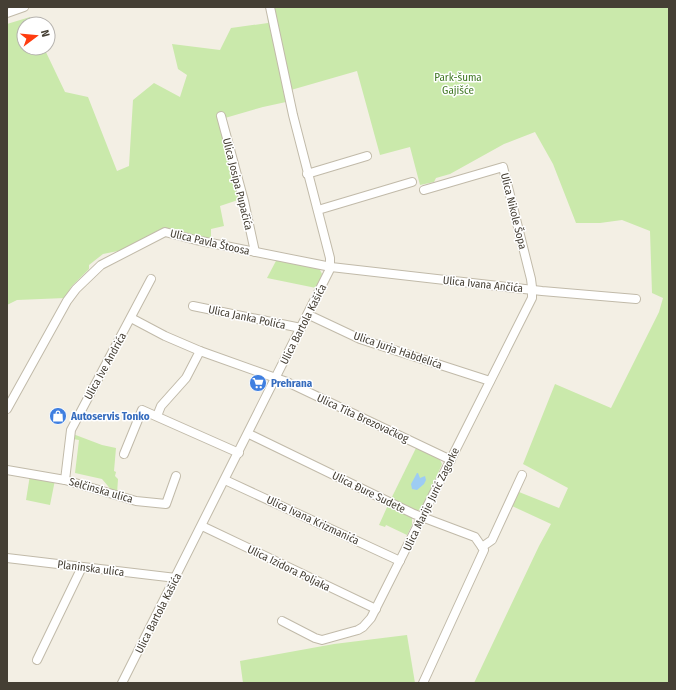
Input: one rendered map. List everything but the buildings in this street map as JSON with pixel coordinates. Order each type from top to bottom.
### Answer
[{"type":"street","points":[[7,13],[24,7]]},
{"type":"street","name":"Ulica Bartola Kašića","points":[[122,683],[329,274],[330,258],[307,174],[282,68],[270,7]]},
{"type":"street","name":"Ulica Josipa Pupačića","points":[[221,116],[244,200],[255,252]]},
{"type":"street","points":[[307,174],[367,156]]},
{"type":"street","name":"Ulica Nikole Šopa","points":[[424,190],[503,167],[529,271],[532,290]]},
{"type":"street","points":[[318,210],[412,182]]},
{"type":"street","name":"Ulica Pavla Štoosa","points":[[7,410],[67,301],[76,289],[101,265],[165,232],[196,240],[330,267]]},
{"type":"street","name":"Ulica Ivana Ančića","points":[[330,267],[532,290],[636,299]]},
{"type":"street","name":"Ulica Ive Andrića","points":[[65,480],[71,430],[151,279]]},
{"type":"street","name":"Ulica Marije Jurić Zagorke","points":[[282,621],[322,640],[358,630],[364,627],[371,618],[532,298],[532,290]]},
{"type":"street","name":"Ulica Janka Polića","points":[[192,306],[301,328]]},
{"type":"street","name":"Ulica Jurja Habdelića","points":[[308,315],[360,339],[490,381]]},
{"type":"street","name":"Ulica Tita Brezovačkog","points":[[131,318],[165,336],[200,351],[275,379],[287,382],[450,460]]},
{"type":"street","points":[[157,416],[161,406],[186,378],[200,351]]},
{"type":"street","points":[[124,454],[142,410],[239,453]]},
{"type":"street","name":"Ulica Đure Sudete","points":[[248,434],[422,517],[475,537],[482,547]]},
{"type":"street","name":"Selčinska ulica","points":[[7,470],[65,480],[136,501],[166,504],[176,476]]},
{"type":"street","points":[[423,683],[484,550],[482,547],[492,540],[522,475]]},
{"type":"street","name":"Ulica Ivana Krizmanića","points":[[225,480],[400,561]]},
{"type":"street","name":"Ulica Izidora Poljaka","points":[[202,526],[376,609]]},
{"type":"street","name":"Planinska ulica","points":[[7,558],[176,578]]},
{"type":"street","points":[[37,660],[82,566]]},
{"type":"green space","name":"Park-šuma Gajišće","points":[[267,7],[669,7],[669,683],[474,683],[539,546],[551,524],[512,506],[519,492],[559,508],[568,488],[523,464],[555,384],[611,408],[659,312],[663,298],[652,293],[650,231],[622,220],[600,223],[576,223],[553,164],[535,132],[504,144],[450,174],[436,178],[434,182],[420,185],[410,147],[380,155],[357,71],[291,90],[283,90],[286,102],[225,118],[223,112],[219,113],[241,199],[220,206],[224,226],[211,229],[211,239],[168,228],[159,230],[123,250],[103,254],[89,265],[89,269],[71,287],[65,298],[17,300],[7,305],[7,24],[16,21],[16,56],[48,56],[65,92],[88,97],[117,171],[129,166],[133,100],[154,83],[180,97],[187,75],[178,69],[172,44],[220,50],[231,28],[268,23]]},
{"type":"green space","points":[[277,259],[319,268],[322,274],[316,288],[267,278]]},
{"type":"green space","points":[[73,434],[102,445],[116,448],[114,471],[116,472],[115,476],[118,479],[117,494],[113,492],[102,479],[75,473],[79,440],[73,439]]},
{"type":"green space","points":[[416,448],[439,458],[442,464],[422,509],[417,511],[391,499]]},
{"type":"green space","points":[[30,475],[55,480],[50,505],[26,500]]},
{"type":"green space","points":[[388,505],[409,515],[412,518],[412,525],[407,535],[386,525],[385,527],[379,525]]},
{"type":"green space","points":[[407,635],[415,683],[243,683],[240,661],[334,644]]},
{"type":"water","points":[[417,473],[420,478],[425,476],[426,480],[417,490],[412,489],[411,484]]},
{"type":"place","name":"Prehrana","points":[[258,383]]},
{"type":"place","name":"Autoservis Tonko","points":[[58,416]]}]
